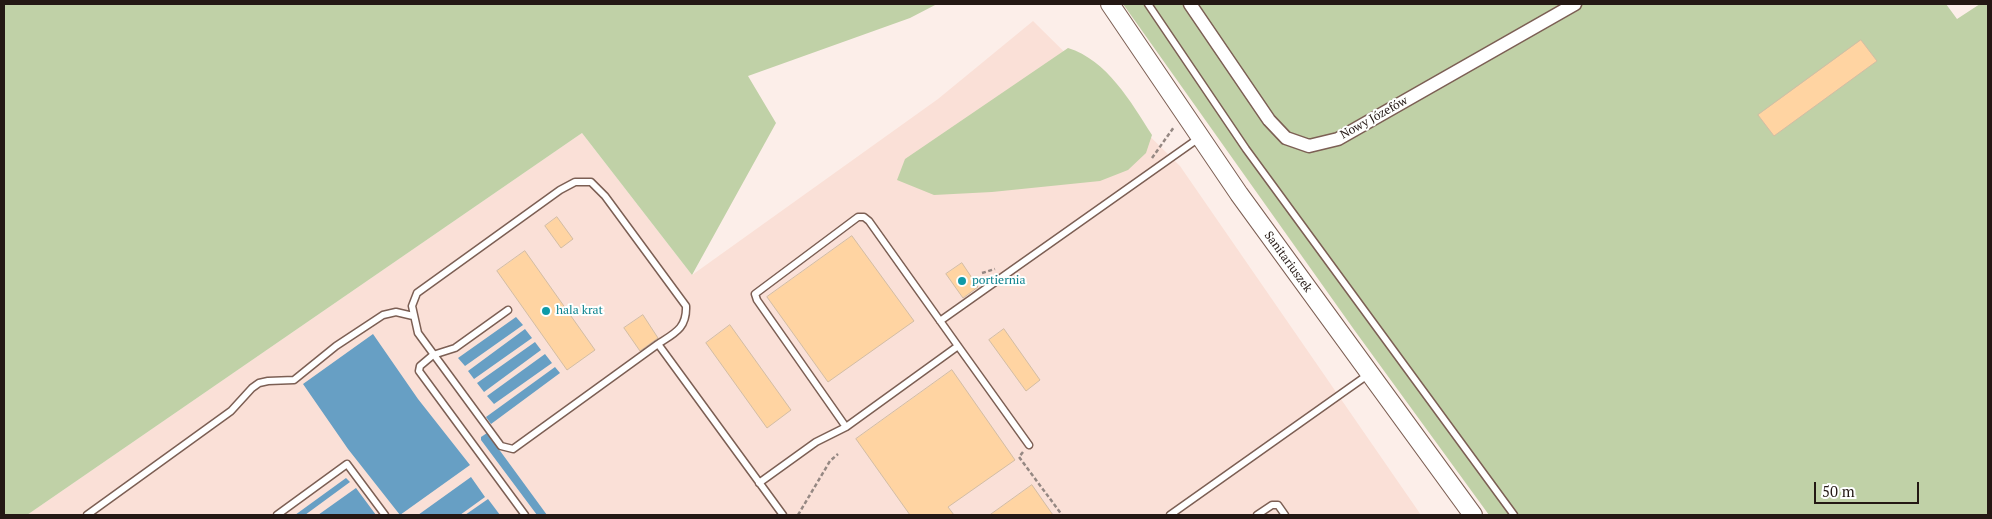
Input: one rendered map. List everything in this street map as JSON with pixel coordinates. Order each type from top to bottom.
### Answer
[{"type":"street","name":"Sanitariuszek","points":[[1110,4],[1239,194],[1473,515]]},
{"type":"street","name":"Nowy Józefów","points":[[1190,4],[1269,120],[1286,138],[1309,146],[1338,139],[1575,4]]},
{"type":"lane","points":[[1148,4],[1252,158],[1514,515]]},
{"type":"lane","points":[[940,321],[1200,137]]},
{"type":"lane","points":[[575,182],[591,182],[605,196],[686,306],[686,317],[682,326],[513,449],[501,446],[432,355],[418,333],[413,316],[412,306],[417,293],[560,190],[575,182]]},
{"type":"lane","points":[[846,427],[757,300],[755,294],[759,289],[858,217],[864,217],[1029,445]]},
{"type":"lane","points":[[508,310],[455,348],[432,355],[420,366],[420,371],[525,515]]},
{"type":"lane","points":[[87,515],[231,411],[259,383],[294,380],[336,346],[383,315],[396,312],[413,316]]},
{"type":"lane","points":[[658,344],[783,515]]},
{"type":"lane","points":[[759,483],[816,442],[846,427],[958,346]]},
{"type":"lane","points":[[1170,515],[1370,374]]},
{"type":"lane","points":[[277,515],[347,464],[384,515]]},
{"type":"lane","points":[[1257,515],[1272,505],[1278,505],[1285,515]]},
{"type":"path","points":[[1029,445],[1019,456],[1062,515]]},
{"type":"path","points":[[798,515],[830,461],[838,454]]},
{"type":"shaded area","points":[[1033,21],[1180,166],[1421,515],[27,515],[582,133],[692,275],[938,99]]},
{"type":"green space","points":[[4,4],[937,4],[910,18],[748,76],[776,123],[692,275],[582,133],[27,515],[4,515]]},
{"type":"green space","points":[[1123,4],[1182,4],[1185,7],[1188,4],[1946,4],[1957,19],[1980,4],[1988,4],[1988,515],[1489,515],[1355,331]]},
{"type":"green space","points":[[1068,48],[1095,62],[1106,72],[1136,109],[1152,135],[1146,153],[1128,170],[1100,181],[992,192],[934,195],[897,180],[905,159]]},
{"type":"water","points":[[516,317],[523,325],[465,366],[458,358]]},
{"type":"water","points":[[525,329],[532,338],[474,379],[468,371]]},
{"type":"water","points":[[373,334],[418,399],[470,465],[400,515],[348,449],[303,384]]},
{"type":"water","points":[[535,342],[541,350],[484,392],[477,383]]},
{"type":"water","points":[[545,354],[552,363],[494,404],[487,396]]},
{"type":"water","points":[[555,367],[560,373],[491,424],[486,417]]},
{"type":"water","points":[[487,433],[547,515],[537,515],[481,440],[481,437]]},
{"type":"water","points":[[471,477],[485,497],[460,515],[418,515]]},
{"type":"water","points":[[346,478],[350,482],[305,515],[295,515]]},
{"type":"water","points":[[356,488],[376,515],[318,515]]},
{"type":"water","points":[[488,499],[500,515],[465,515]]},
{"type":"building","points":[[1861,40],[1877,61],[1774,136],[1758,115]]},
{"type":"building","points":[[557,217],[573,239],[561,248],[545,226]]},
{"type":"building","points":[[852,236],[914,321],[828,382],[767,297]]},
{"type":"building","name":"hala krat","points":[[525,251],[595,350],[567,370],[497,271]]},
{"type":"building","name":"portiernia","points":[[962,263],[978,287],[963,298],[946,274]]},
{"type":"building","points":[[643,315],[658,338],[640,351],[624,328]]},
{"type":"building","points":[[730,325],[791,410],[767,428],[706,343]]},
{"type":"building","points":[[1004,329],[1040,380],[1026,391],[989,340]]},
{"type":"building","points":[[952,370],[1015,460],[948,507],[954,515],[910,515],[856,439]]},
{"type":"building","points":[[1032,485],[1053,515],[990,515]]},
{"type":"place","name":"portiernia","points":[[962,281]]},
{"type":"place","name":"hala krat","points":[[546,311]]}]
